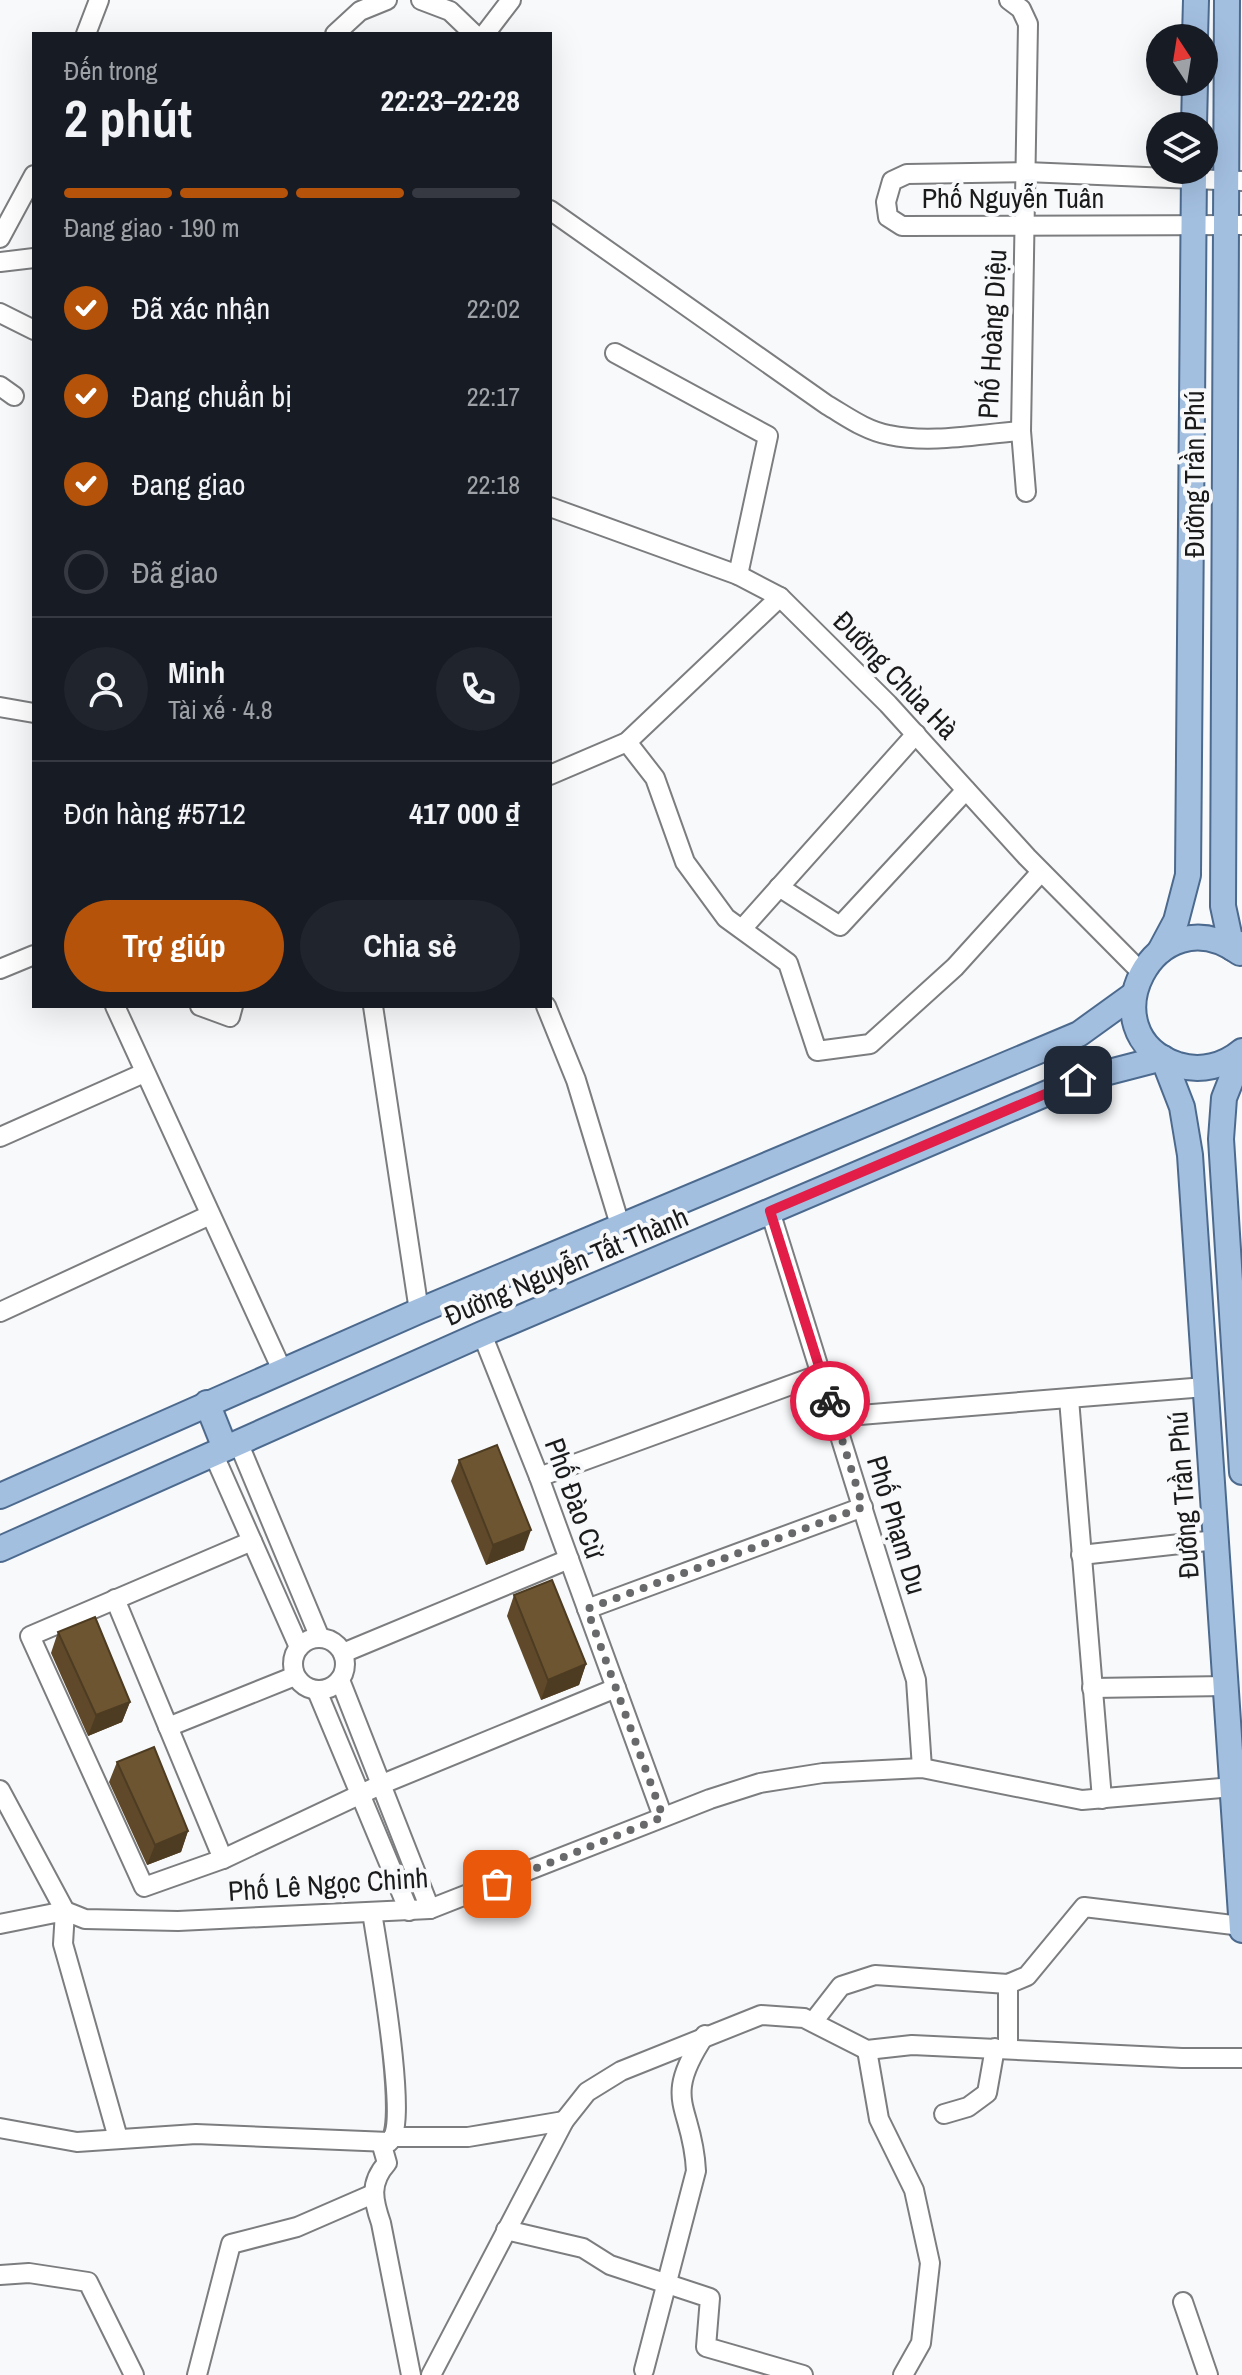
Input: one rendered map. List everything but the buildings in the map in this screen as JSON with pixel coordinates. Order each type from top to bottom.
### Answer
[{"type":"main road","points":[[1195,24],[1196,0]]},
{"type":"main road","name":"Đường Trần Phú","points":[[1227,0],[1234,225],[1222,884],[1224,919],[1239,949]]},
{"type":"main road","name":"Đường Trần Phú","points":[[1160,951],[1176,921],[1188,875],[1194,184]]},
{"type":"main road","points":[[1160,951],[1177,942],[1196,938],[1239,949]]},
{"type":"main road","name":"Đường Nguyễn Tất Thành","points":[[0,1496],[419,1311],[1079,1034],[1137,983],[1160,951]]},
{"type":"main road","name":"Đường Trần Phú","points":[[1137,983],[1139,1031],[1163,1058],[1182,1107],[1190,1155],[1242,1928]]},
{"type":"main road","points":[[1163,1058],[1183,1067],[1204,1068],[1225,1062],[1242,1052]]},
{"type":"main road","points":[[1242,1052],[1227,1090],[1221,1124],[1235,1267],[1242,1472]]},
{"type":"main road","name":"Đường Nguyễn Tất Thành","points":[[0,1549],[482,1334],[1078,1080],[1163,1058]]},
{"type":"main road","points":[[207,1403],[225,1448]]},
{"type":"street","points":[[87,32],[99,0]]},
{"type":"street","points":[[337,32],[360,11],[387,0]]},
{"type":"street","points":[[421,0],[450,11],[472,32]]},
{"type":"street","points":[[487,32],[511,0]]},
{"type":"street","name":"Phố Hoàng Diệu","points":[[552,211],[827,405],[861,425],[888,435],[926,439],[1021,431],[1028,24],[1021,9],[1009,0]]},
{"type":"street","name":"Phố Nguyễn Tuân","points":[[1146,174],[907,174],[892,181],[886,202],[888,217],[902,226],[1234,225]]},
{"type":"street","points":[[0,238],[32,179]]},
{"type":"street","points":[[0,262],[32,258]]},
{"type":"street","points":[[0,313],[32,329]]},
{"type":"street","points":[[615,353],[768,436],[738,575]]},
{"type":"street","points":[[1021,431],[1026,492]]},
{"type":"street","name":"Đường Chùa Hà","points":[[552,508],[738,575],[780,597],[916,734],[1137,983]]},
{"type":"street","points":[[552,774],[627,742],[780,597]]},
{"type":"street","points":[[0,707],[32,713]]},
{"type":"street","points":[[742,929],[916,734]]},
{"type":"street","points":[[627,742],[655,778],[685,862],[726,918],[788,963],[817,1051],[870,1044],[955,967],[1041,872]]},
{"type":"street","points":[[779,887],[840,926],[966,790]]},
{"type":"street","points":[[0,969],[32,956]]},
{"type":"street","points":[[116,1008],[282,1370]]},
{"type":"street","points":[[205,1008],[230,1017],[232,1008]]},
{"type":"street","points":[[373,1008],[419,1311]]},
{"type":"street","points":[[547,1008],[576,1080],[620,1225]]},
{"type":"street","points":[[0,1137],[144,1073]]},
{"type":"street","name":"Phố Phạm Du","points":[[770,1211],[916,1680],[922,1768]]},
{"type":"street","points":[[0,1312],[210,1215]]},
{"type":"street","name":"Phố Đào Cừ","points":[[482,1334],[539,1477],[663,1817]]},
{"type":"street","points":[[539,1477],[821,1374]]},
{"type":"street","points":[[835,1417],[1205,1387]]},
{"type":"street","points":[[1069,1399],[1102,1799]]},
{"type":"street","points":[[225,1448],[252,1541],[299,1647]]},
{"type":"street","points":[[225,1448],[320,1638]]},
{"type":"street","points":[[587,1609],[863,1507]]},
{"type":"street","points":[[1081,1555],[1216,1540]]},
{"type":"street","points":[[252,1541],[30,1636],[144,1887],[223,1859],[380,1785],[616,1688]]},
{"type":"street","points":[[343,1653],[569,1559]]},
{"type":"street","points":[[115,1599],[223,1859]]},
{"type":"street","points":[[320,1638],[336,1644],[346,1664],[340,1680],[328,1690],[317,1691],[306,1688],[295,1676],[293,1659],[305,1642],[320,1638]]},
{"type":"street","points":[[168,1727],[295,1676]]},
{"type":"street","points":[[340,1680],[430,1909]]},
{"type":"street","points":[[1092,1688],[1226,1686]]},
{"type":"street","points":[[317,1691],[409,1911]]},
{"type":"street","name":"Phố Lê Ngọc Chinh","points":[[65,1911],[85,1919],[178,1921],[430,1909],[663,1817],[760,1783],[823,1773],[922,1768],[970,1775],[1043,1794],[1082,1800],[1233,1787]]},
{"type":"street","points":[[0,1790],[65,1911],[63,1944],[118,2138]]},
{"type":"street","points":[[813,2022],[841,1986],[875,1975],[1008,1984],[1027,1976],[1084,1907],[1242,1928]]},
{"type":"street","points":[[0,1924],[65,1911]]},
{"type":"street","points":[[372,1912],[396,2079],[387,2163],[373,2186],[373,2194],[411,2358],[411,2375]]},
{"type":"street","points":[[944,2114],[968,2107],[987,2093],[1001,2048],[1008,1984]]},
{"type":"street","points":[[431,2375],[564,2121],[587,2092],[609,2078],[705,2035],[761,2015],[804,2018],[867,2050],[912,2045],[1242,2058]]},
{"type":"street","points":[[644,2370],[696,2171],[695,2141],[681,2108],[680,2087],[685,2065],[705,2035]]},
{"type":"street","points":[[867,2050],[879,2119],[914,2190],[930,2263],[921,2343],[903,2375]]},
{"type":"street","points":[[0,2128],[77,2142],[196,2134],[388,2140],[468,2137],[564,2121]]},
{"type":"street","points":[[197,2375],[231,2244],[297,2227],[373,2194]]},
{"type":"street","points":[[506,2230],[583,2248],[610,2265],[710,2298],[706,2347],[803,2375]]},
{"type":"street","points":[[0,2275],[29,2273],[88,2282],[134,2375]]},
{"type":"street","points":[[1183,2302],[1208,2375]]},
{"type":"way so far","points":[[497,1884],[663,1817],[587,1609],[863,1507],[830,1401]]},
{"type":"route","points":[[830,1401],[770,1211],[1078,1080]]}]
